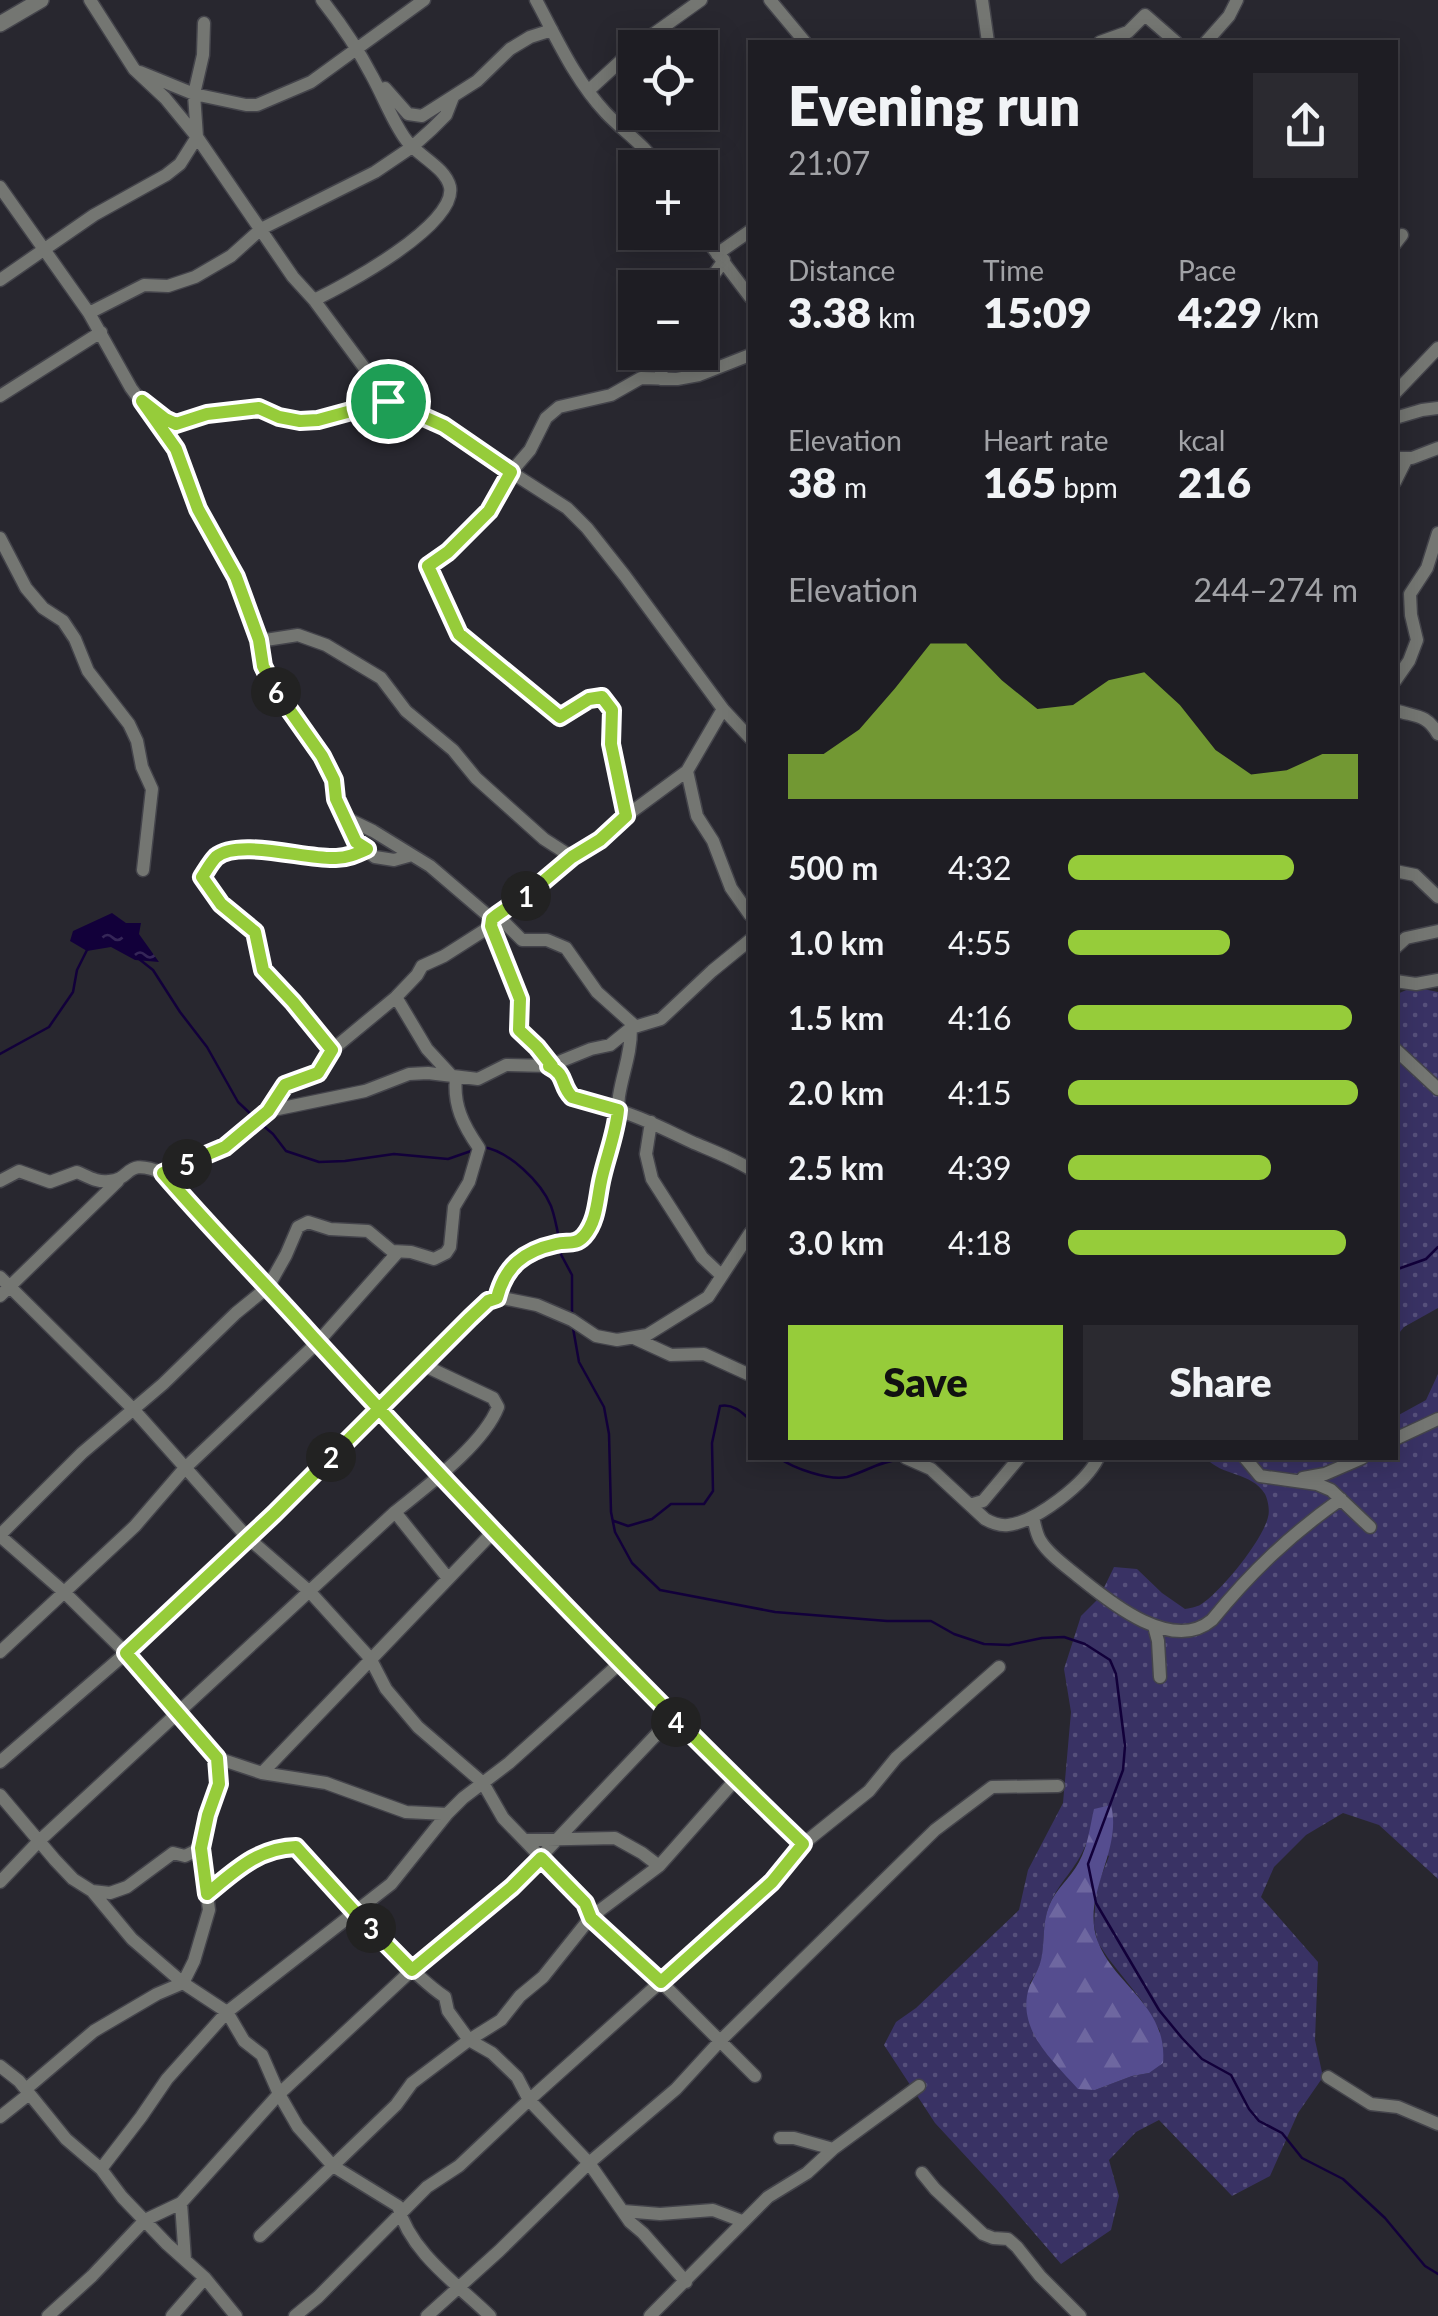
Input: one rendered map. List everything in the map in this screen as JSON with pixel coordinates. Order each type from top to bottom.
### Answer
[{"type":"street","points":[[0,24],[41,0]]},
{"type":"street","points":[[90,0],[134,68],[197,138],[293,277],[388,401],[444,426],[557,500],[587,528],[723,709],[748,736]]},
{"type":"street","points":[[314,300],[345,285],[414,240],[447,205],[450,188],[444,174],[404,138],[344,28],[322,0]]},
{"type":"street","points":[[134,68],[194,94],[256,105],[311,82],[424,0]]},
{"type":"street","points":[[536,0],[588,90],[607,114],[647,150]]},
{"type":"street","points":[[588,90],[638,45],[701,0]]},
{"type":"street","points":[[770,0],[803,40]]},
{"type":"street","points":[[982,0],[988,40]]},
{"type":"street","points":[[1208,40],[1237,0]]},
{"type":"street","points":[[1106,40],[1128,32],[1145,15],[1174,40]]},
{"type":"street","points":[[0,280],[94,215],[166,176],[180,164],[197,138],[194,94],[204,24]]},
{"type":"street","points":[[371,74],[408,114],[422,116],[477,81],[510,49],[552,30]]},
{"type":"street","points":[[89,313],[144,285],[168,286],[195,277],[231,256],[261,230],[375,172],[412,147],[446,115],[453,97]]},
{"type":"street","points":[[0,187],[89,313],[120,372],[176,449],[198,509],[236,577],[268,677],[322,756],[356,842],[375,856],[394,860],[412,855]]},
{"type":"street","points":[[716,270],[721,257],[748,233]]},
{"type":"street","points":[[715,250],[748,293]]},
{"type":"street","points":[[0,396],[101,332]]},
{"type":"street","points":[[1398,391],[1438,348]]},
{"type":"street","points":[[626,816],[611,744],[612,710],[602,697],[589,699],[560,717],[459,634],[428,566],[489,511],[511,472],[530,450],[546,418],[559,407],[610,395],[641,378],[678,379],[748,356]]},
{"type":"street","points":[[661,379],[662,370]]},
{"type":"street","points":[[142,401],[176,424],[207,414],[259,408],[279,417],[318,420],[388,401]]},
{"type":"street","points":[[1398,417],[1438,408]]},
{"type":"street","points":[[1401,458],[1438,448]]},
{"type":"street","points":[[1398,676],[1417,640],[1410,594],[1427,568],[1438,533]]},
{"type":"street","points":[[0,538],[26,588],[43,608],[63,621],[76,639],[88,670],[128,721],[152,789],[143,870]]},
{"type":"street","points":[[259,640],[298,634],[326,645],[381,678],[406,711],[453,750],[476,778],[544,839],[572,857]]},
{"type":"street","points":[[163,1173],[225,1147],[268,1111],[285,1085],[318,1073],[332,1050],[396,998],[422,966],[444,956],[493,920],[687,771],[723,709]]},
{"type":"street","points":[[1398,711],[1418,714],[1438,736]]},
{"type":"street","points":[[687,771],[697,816],[713,841],[731,888],[748,912]]},
{"type":"street","points":[[346,818],[430,866],[522,940],[548,940],[566,948],[597,992],[633,1027]]},
{"type":"street","points":[[332,1050],[263,970],[255,932],[221,904],[202,877],[216,856],[234,850],[333,859],[367,849]]},
{"type":"street","points":[[1398,872],[1414,875],[1438,897]]},
{"type":"street","points":[[493,920],[520,999],[519,1030],[560,1072],[572,1097],[651,1122],[748,1168]]},
{"type":"street","points":[[1398,945],[1406,938],[1438,931]]},
{"type":"street","points":[[268,1111],[365,1091],[409,1074],[478,1079],[506,1065],[550,1066],[614,1044],[633,1027],[661,1019],[712,971],[748,947]]},
{"type":"street","points":[[1398,982],[1438,980]]},
{"type":"street","points":[[396,998],[426,1049],[454,1076],[454,1098],[465,1128],[478,1148],[469,1182],[454,1206],[450,1247],[441,1258],[434,1259],[411,1252],[397,1253],[368,1231],[304,1223],[298,1227],[268,1286],[82,1453],[0,1535],[126,1653],[217,1758],[262,1773],[326,1783],[406,1812],[448,1814]]},
{"type":"street","points":[[497,1298],[502,1278],[523,1256],[559,1242],[571,1244],[582,1239],[593,1218],[633,1027]]},
{"type":"street","points":[[1398,1052],[1438,1089]]},
{"type":"street","points":[[651,1122],[646,1154],[652,1180],[702,1257],[722,1275]]},
{"type":"street","points":[[0,1181],[19,1171],[50,1182],[77,1172],[106,1182],[116,1180],[130,1168],[146,1166],[163,1173],[378,1409],[619,1664],[803,1844]]},
{"type":"street","points":[[130,1168],[3,1287],[134,1410],[247,1537],[310,1592],[370,1658],[386,1689],[418,1727],[483,1783],[503,1818],[585,1903],[591,1918],[755,2076]]},
{"type":"street","points":[[0,1762],[126,1653],[274,1514],[488,1301],[497,1298],[537,1305],[572,1320],[596,1336],[617,1340],[648,1335],[702,1302],[748,1237]]},
{"type":"street","points":[[0,1652],[135,1526],[185,1468],[318,1342],[397,1253]]},
{"type":"street","points":[[630,1336],[670,1355],[704,1354],[748,1373]]},
{"type":"street","points":[[0,1882],[395,1512],[440,1475],[494,1418],[498,1407],[493,1398],[423,1365]]},
{"type":"street","points":[[1398,1438],[1438,1419]]},
{"type":"street","points":[[911,1460],[931,1469],[985,1518],[1000,1525],[1033,1517],[1078,1483],[1098,1460]]},
{"type":"street","points":[[970,1505],[983,1501],[1017,1460]]},
{"type":"street","points":[[1247,1460],[1260,1476],[1317,1484],[1332,1490],[1370,1527]]},
{"type":"street","points":[[1291,1480],[1324,1474],[1357,1460]]},
{"type":"street","points":[[1033,1517],[1039,1539],[1055,1557],[1120,1608],[1154,1626],[1191,1632],[1204,1627],[1298,1530],[1341,1499]]},
{"type":"street","points":[[395,1512],[448,1578]]},
{"type":"street","points":[[262,1773],[494,1531]]},
{"type":"street","points":[[1154,1626],[1160,1677]]},
{"type":"street","points":[[101,2168],[167,2079],[228,2012],[392,1884],[448,1814],[619,1664]]},
{"type":"street","points":[[295,2316],[427,2187],[459,2166],[772,1882],[803,1844],[868,1790],[896,1758],[1000,1667]]},
{"type":"street","points":[[48,2316],[145,2220],[181,2202],[279,2094],[412,1970],[512,1887],[672,1718]]},
{"type":"street","points":[[0,2117],[94,2031],[184,1982],[209,1910],[201,1848],[219,1784],[217,1758]]},
{"type":"street","points":[[260,2236],[396,2105],[412,2082],[501,2020],[520,1996],[543,1978],[591,1918],[658,1866],[736,1780]]},
{"type":"street","points":[[426,2316],[589,2162],[676,2088],[935,1830],[992,1787],[1058,1786]]},
{"type":"street","points":[[0,1795],[132,1939],[228,2012],[244,2042],[262,2055],[298,2127],[332,2166],[398,2206],[422,2252],[490,2316]]},
{"type":"street","points":[[524,1840],[614,1838],[642,1852],[658,1866]]},
{"type":"street","points":[[207,1894],[250,1860],[276,1848],[296,1847],[412,1970],[445,1996],[448,2011],[469,2040],[492,2053],[517,2077],[529,2100],[589,2162],[630,2222],[686,2282]]},
{"type":"street","points":[[92,1891],[110,1893],[127,1887],[173,1852],[184,1856],[201,1848]]},
{"type":"street","points":[[0,2066],[19,2080],[66,2139],[101,2168],[122,2197],[205,2278],[236,2316]]},
{"type":"street","points":[[1328,2077],[1371,2104],[1398,2107],[1438,2124]]},
{"type":"street","points":[[650,2316],[768,2196],[807,2173],[833,2149],[919,2086]]},
{"type":"street","points":[[780,2138],[833,2149]]},
{"type":"street","points":[[922,2173],[983,2234],[1008,2240],[1017,2247],[1080,2316]]},
{"type":"street","points":[[181,2202],[185,2260]]},
{"type":"street","points":[[623,2211],[660,2214],[713,2210],[742,2221]]},
{"type":"street","points":[[172,2316],[205,2278]]},
{"type":"shaded area","points":[[1413,987],[1438,992],[1438,1308],[1398,1334],[1398,994]]},
{"type":"shaded area","points":[[1438,1374],[1438,1879],[1379,1825],[1343,1813],[1306,1835],[1274,1867],[1261,1897],[1318,1962],[1315,2040],[1323,2077],[1298,2113],[1270,2176],[1232,2196],[1159,2120],[1136,2132],[1109,2160],[1119,2196],[1111,2230],[1061,2264],[935,2123],[884,2045],[896,2022],[916,2008],[1019,1910],[1028,1870],[1063,1803],[1071,1712],[1064,1669],[1081,1616],[1099,1598],[1114,1567],[1137,1569],[1185,1609],[1199,1605],[1250,1552],[1269,1512],[1266,1496],[1259,1487],[1208,1460],[1398,1460],[1398,1415],[1426,1400]],"holes":[[[1086,1844],[1109,1856],[1096,1890],[1094,1925],[1098,1943],[1160,2031],[1149,2073],[1095,2090],[1030,1983],[1041,1962],[1044,1926],[1053,1897]]]},
{"type":"green space","points":[[1111,1805],[1112,1840],[1097,1891],[1094,1925],[1106,1958],[1157,2026],[1163,2063],[1149,2073],[1095,2090],[1078,2089],[1034,2035],[1027,1996],[1041,1960],[1049,1906],[1082,1856],[1094,1809]]},
{"type":"water","points":[[112,913],[126,923],[141,923],[139,934],[159,962],[135,960],[111,947],[87,951],[70,941],[73,931]]},
{"type":"waterway","points":[[0,1054],[49,1027],[73,992],[77,970],[87,950]]},
{"type":"waterway","points":[[139,959],[153,970],[207,1047],[238,1102],[254,1117]]},
{"type":"waterway","points":[[260,1123],[286,1151],[319,1162],[394,1154],[448,1159],[471,1151]]},
{"type":"waterway","points":[[483,1147],[513,1161],[540,1187],[551,1206],[559,1239]]},
{"type":"waterway","points":[[557,1247],[572,1275],[572,1315]]},
{"type":"waterway","points":[[1398,1269],[1426,1259],[1438,1247]]},
{"type":"waterway","points":[[573,1328],[579,1362],[604,1407],[615,1532],[632,1563],[660,1590],[775,1612],[931,1621],[984,1644],[1009,1645],[1064,1637],[1085,1644],[1110,1660],[1116,1674],[1125,1746],[1123,1770],[1088,1864],[1096,1903],[1159,2010],[1182,2038],[1202,2059],[1231,2075],[1259,2121],[1282,2133],[1302,2158],[1343,2179],[1385,2218],[1425,2266],[1438,2274]]},
{"type":"waterway","points":[[614,1521],[628,1526],[652,1519],[671,1504],[704,1504],[713,1491],[712,1443],[720,1406],[733,1407],[748,1418]]},
{"type":"waterway","points":[[782,1460],[812,1473],[839,1478],[899,1460]]},
{"type":"route","points":[[388,401],[318,420],[279,417],[259,408],[207,414],[176,424],[142,401],[176,449],[198,509],[236,577],[259,640],[263,666],[274,688],[322,756],[356,842],[367,849],[333,859],[234,850],[216,856],[202,877],[221,904],[255,932],[263,970],[332,1050],[318,1073],[285,1085],[268,1111],[225,1147],[163,1173],[378,1409],[619,1664],[803,1844],[772,1882],[661,1982],[591,1918],[585,1903],[541,1858],[412,1970],[296,1847],[276,1848],[250,1860],[207,1894],[201,1848],[219,1784],[217,1758],[126,1653],[274,1514],[378,1409],[470,1318],[497,1298],[502,1278],[523,1256],[559,1242],[571,1244],[582,1239],[593,1218],[617,1122],[618,1110],[572,1097],[560,1072],[549,1066],[544,1054],[519,1030],[520,999],[491,926],[492,919],[600,840],[626,816],[611,744],[612,710],[602,697],[589,699],[560,717],[459,634],[428,566],[489,511],[511,472],[460,435],[388,401]]}]
